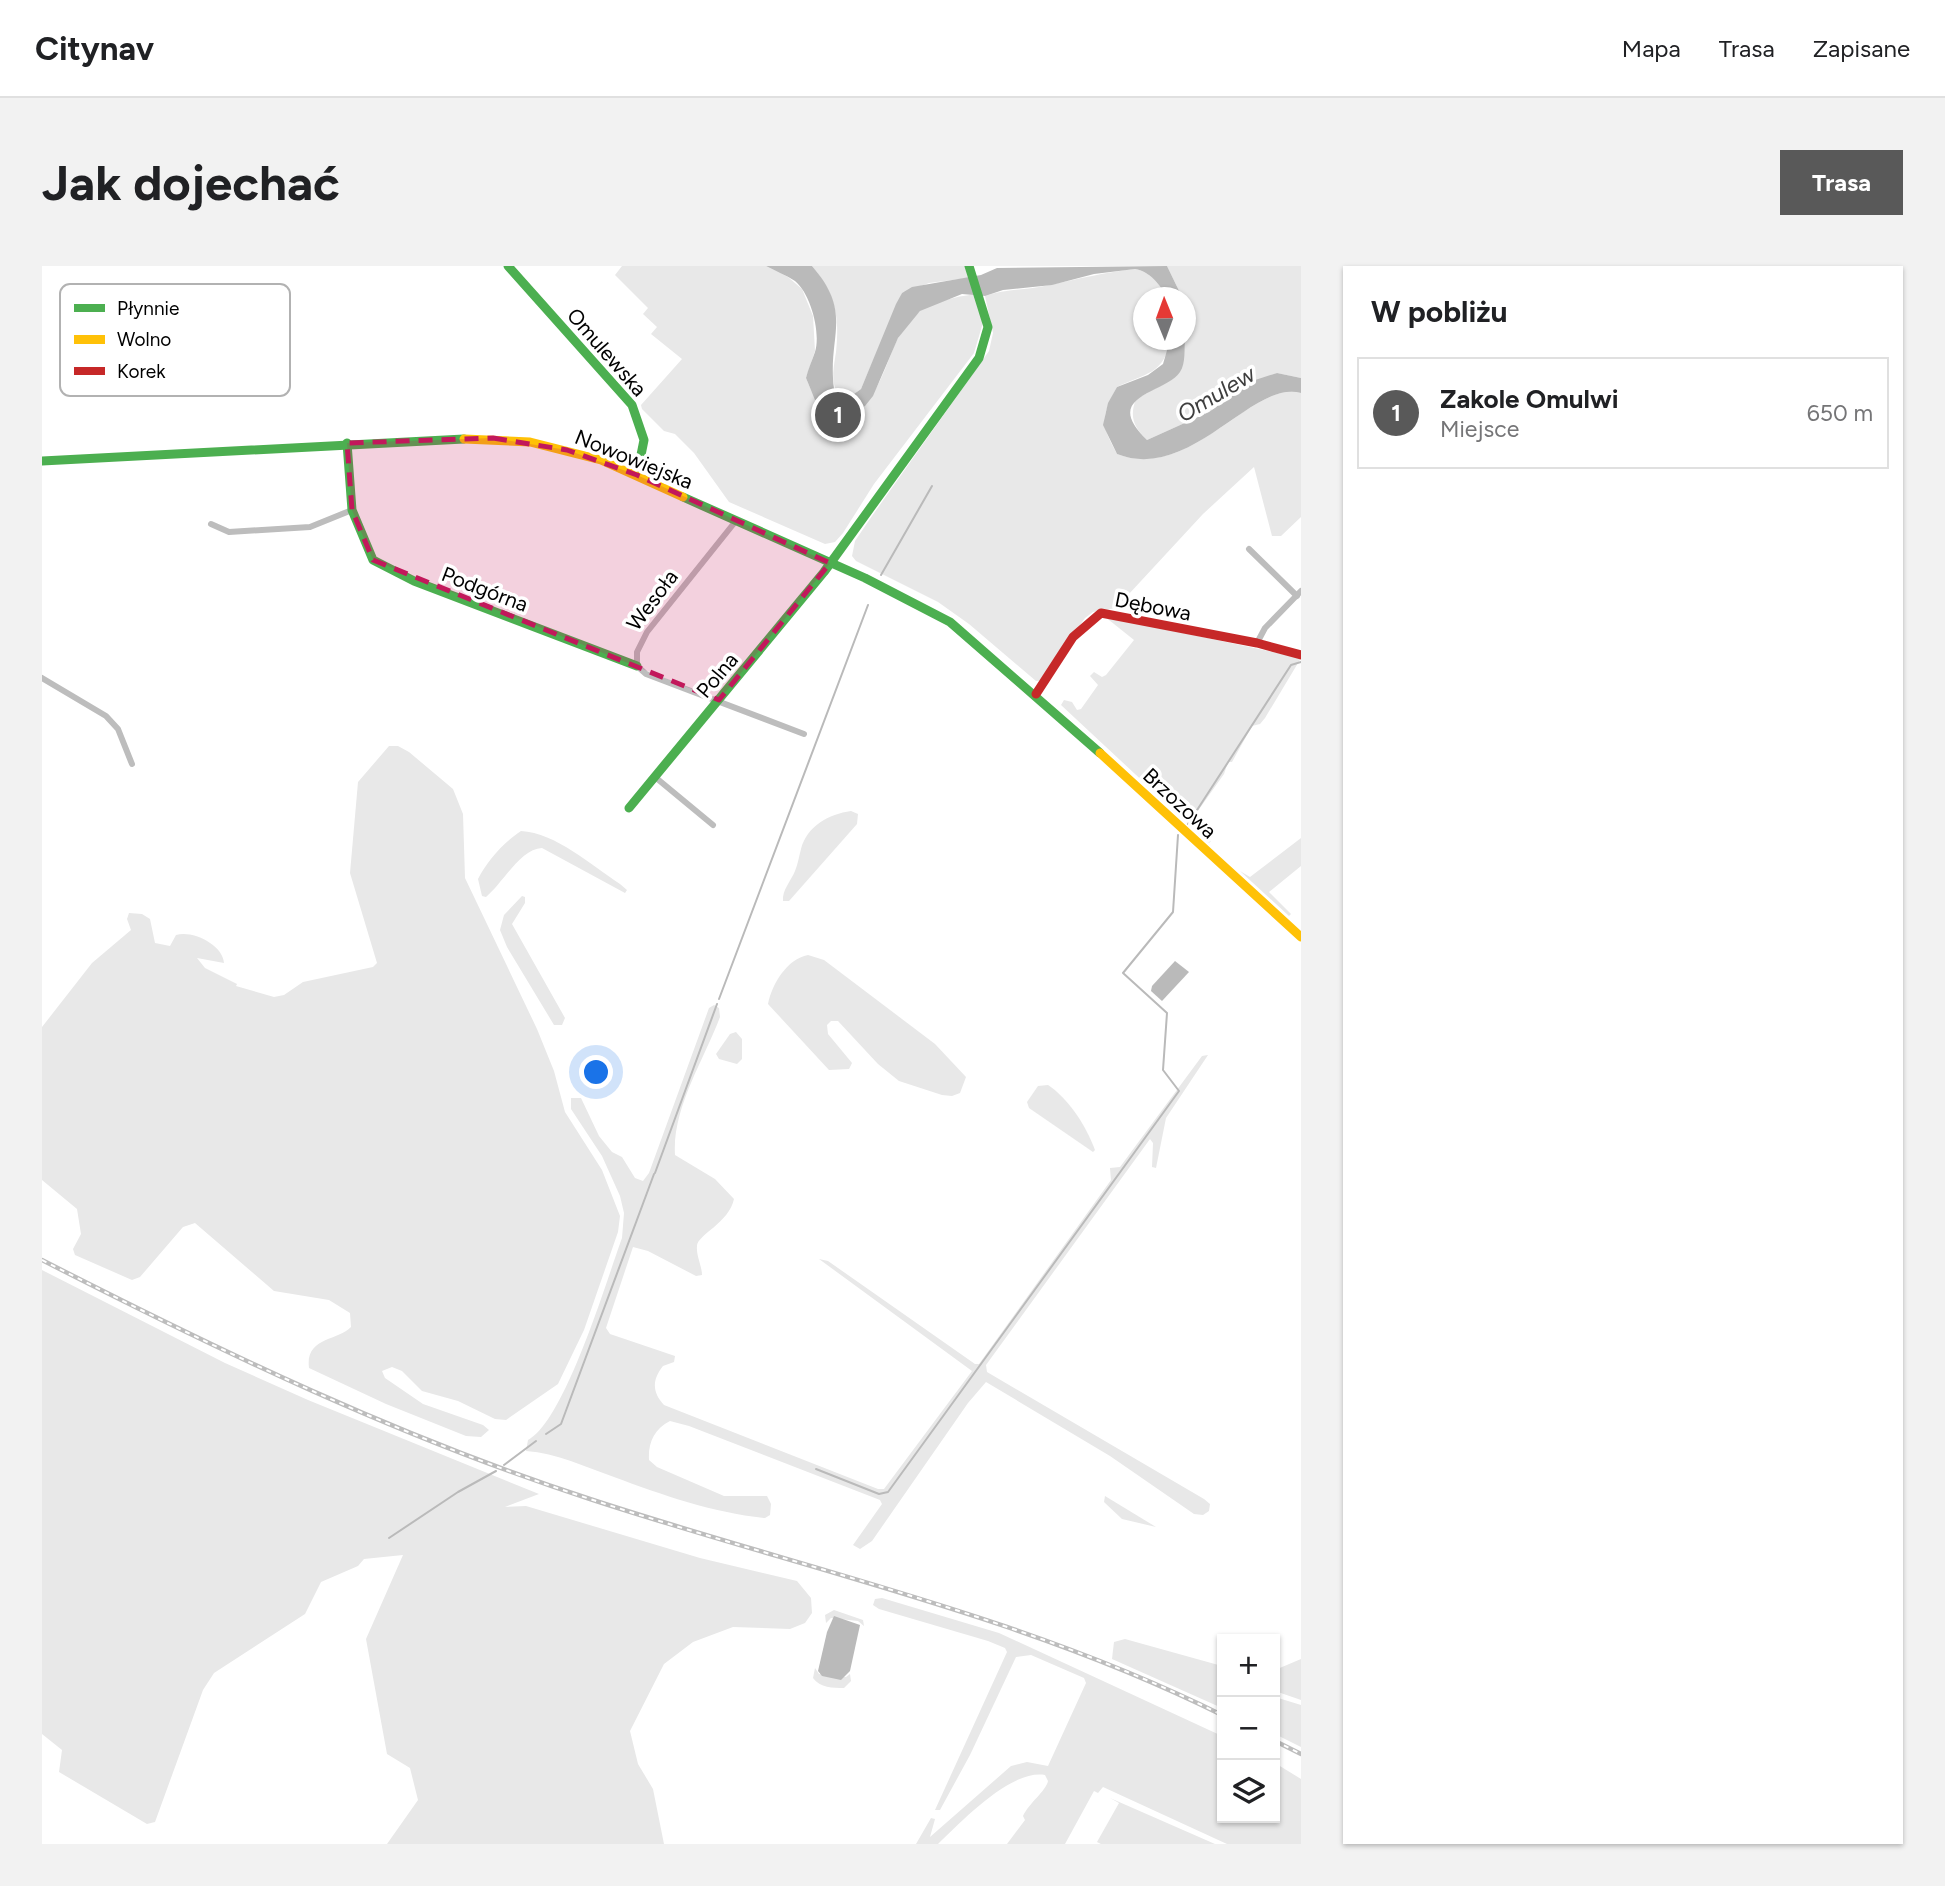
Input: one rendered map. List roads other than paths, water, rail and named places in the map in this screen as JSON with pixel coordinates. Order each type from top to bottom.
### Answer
[{"type":"street","name":"Omulewska","points":[[508,266],[632,405],[644,428],[646,442],[645,457],[637,475]]},
{"type":"street","name":"Polna","points":[[629,808],[830,563],[979,358],[988,327],[970,270]]},
{"type":"street","name":"Nowowiejska","points":[[42,461],[443,438],[511,440],[568,450],[637,475],[735,522],[830,563],[950,622],[1036,694]]},
{"type":"street","name":"Podgórna","points":[[347,443],[352,510],[365,548],[373,560],[386,569],[637,666]]},
{"type":"street","points":[[211,524],[229,532],[310,527],[352,510]]},
{"type":"street","name":"Wesoła","points":[[735,522],[647,632],[636,652],[637,666],[646,674],[804,734]]},
{"type":"street","points":[[1249,549],[1299,594],[1265,628],[1257,643]]},
{"type":"street","name":"Dębowa","points":[[1036,694],[1079,630],[1088,619],[1101,614],[1257,643],[1301,655]]},
{"type":"street","points":[[42,678],[106,716],[118,729],[132,764]]},
{"type":"street","name":"Brzozowa","points":[[1036,694],[1301,937]]},
{"type":"street","points":[[655,777],[713,825]]},
{"type":"waterway","points":[[881,575],[932,486]]},
{"type":"waterway","points":[[719,999],[868,605]]},
{"type":"waterway","points":[[1188,824],[1291,665],[1301,662]]},
{"type":"waterway","points":[[816,1469],[879,1494],[888,1492],[1179,1091],[1163,1070],[1167,1013],[1123,973],[1173,912],[1178,835]]},
{"type":"waterway","points":[[655,1173],[717,1004]]},
{"type":"waterway","points":[[546,1434],[561,1424],[654,1174]]},
{"type":"waterway","points":[[504,1465],[536,1441]]},
{"type":"waterway","points":[[389,1538],[458,1492],[496,1471]]},
{"type":"railway","points":[[42,1260],[311,1390],[519,1475],[669,1524],[990,1621],[1147,1680],[1217,1713]]},
{"type":"railway","points":[[1280,1744],[1301,1754]]},
{"type":"place","name":"Zakole Omulwi","points":[[838,415]]},
{"type":"water label","name":"Omulew","points":[[1216,394]]}]
